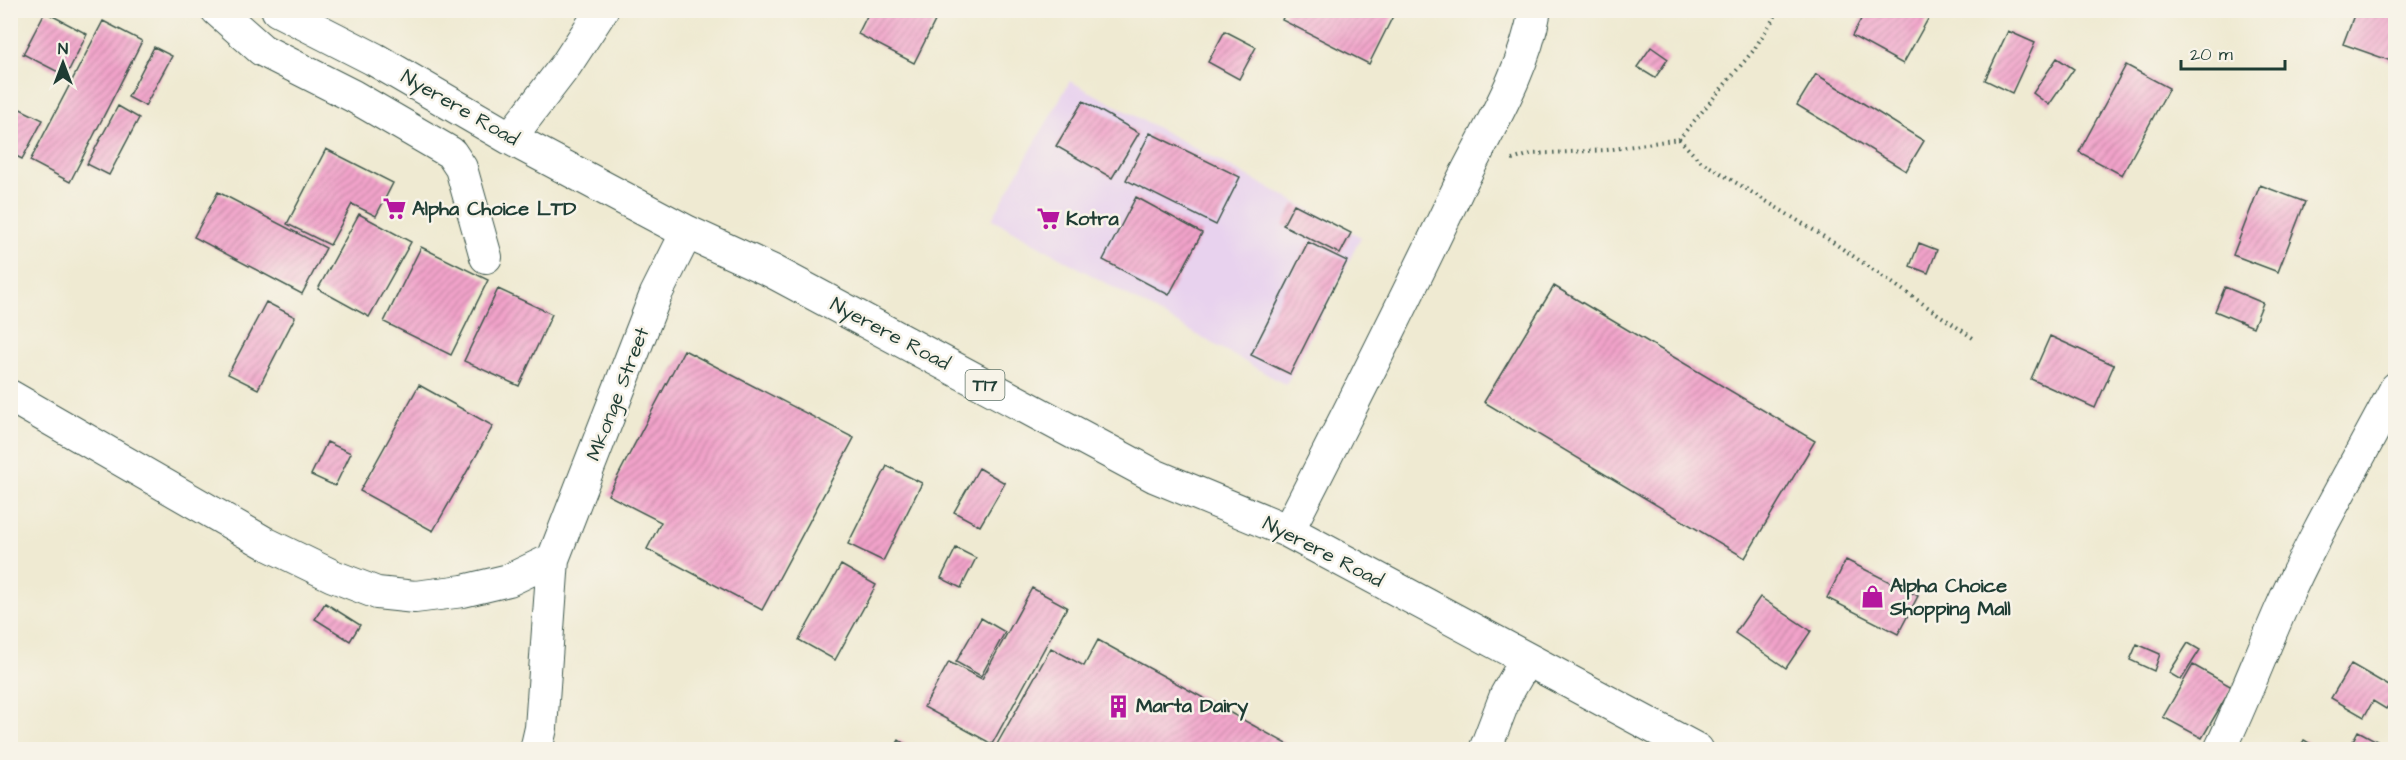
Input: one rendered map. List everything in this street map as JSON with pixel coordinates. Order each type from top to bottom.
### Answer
[{"type":"main road","name":"Nyerere Road","points":[[278,10],[374,58],[510,138],[687,232],[772,271],[1155,476],[1288,531],[1697,750]]},
{"type":"street","points":[[217,10],[262,50],[353,96],[451,153],[461,168],[486,257]]},
{"type":"street","points":[[510,138],[566,65],[602,10]]},
{"type":"street","points":[[1288,531],[1499,112],[1531,29],[1535,10]]},
{"type":"street","name":"Mkonge Street","points":[[536,750],[541,728],[553,559],[656,294],[687,232]]},
{"type":"street","points":[[2220,750],[2242,704],[2280,611],[2328,512],[2396,388]]},
{"type":"street","points":[[10,396],[267,544],[333,576],[377,593],[415,597],[463,591],[508,580],[553,559]]},
{"type":"street","points":[[2358,456],[2396,429]]},
{"type":"street","points":[[1485,750],[1506,694],[1526,660]]},
{"type":"path","points":[[1466,175],[1531,154],[1607,150],[1679,139],[1753,51],[1779,10]]},
{"type":"path","points":[[1679,139],[1699,160],[1831,241],[1973,338]]},
{"type":"shaded area","points":[[1070,81],[1361,237],[1286,385],[992,219]]},
{"type":"building","points":[[870,10],[914,10],[935,21],[914,63],[858,34]]},
{"type":"building","points":[[1286,10],[1396,10],[1369,64],[1282,20]]},
{"type":"building","points":[[1866,10],[1933,10],[1903,64],[1852,36]]},
{"type":"building","points":[[2356,10],[2396,10],[2394,62],[2343,44]]},
{"type":"building","points":[[45,12],[87,34],[66,76],[23,54]]},
{"type":"building","points":[[103,21],[142,41],[70,182],[30,161]]},
{"type":"building","points":[[1225,31],[1256,47],[1239,79],[1208,62]]},
{"type":"building","points":[[2008,31],[2035,43],[2012,93],[1985,80]]},
{"type":"building","points":[[154,47],[172,56],[145,106],[128,97]]},
{"type":"building","points":[[1651,47],[1668,59],[1655,78],[1637,67]]},
{"type":"building","points":[[2057,58],[2074,69],[2049,105],[2033,93]]},
{"type":"building","points":[[2126,65],[2169,88],[2122,175],[2079,152]]},
{"type":"building","points":[[1816,74],[1924,141],[1906,171],[1797,105]]},
{"type":"building","points":[[1083,101],[1139,133],[1112,178],[1056,146]]},
{"type":"building","points":[[10,104],[43,120],[22,159],[10,153]]},
{"type":"building","points":[[118,106],[139,118],[109,175],[87,164]]},
{"type":"building","points":[[1150,133],[1240,177],[1216,225],[1126,180]]},
{"type":"building","points":[[326,149],[393,183],[376,216],[352,204],[330,245],[287,224]]},
{"type":"building","points":[[2260,185],[2305,202],[2278,272],[2233,255]]},
{"type":"building","points":[[218,192],[326,248],[302,294],[194,237]]},
{"type":"building","points":[[1136,197],[1202,233],[1169,295],[1103,260]]},
{"type":"building","points":[[1294,204],[1351,233],[1340,254],[1283,225]]},
{"type":"building","points":[[359,214],[411,242],[369,317],[318,289]]},
{"type":"building","points":[[1308,242],[1347,261],[1290,374],[1251,355]]},
{"type":"building","points":[[1919,243],[1937,250],[1928,273],[1910,266]]},
{"type":"building","points":[[421,247],[488,280],[451,355],[384,322]]},
{"type":"building","points":[[1554,286],[1815,441],[1745,558],[1484,402]]},
{"type":"building","points":[[2225,287],[2263,303],[2253,327],[2215,311]]},
{"type":"building","points":[[498,289],[552,314],[519,386],[464,361]]},
{"type":"building","points":[[266,302],[295,317],[258,389],[228,374]]},
{"type":"building","points":[[2050,336],[2114,365],[2095,408],[2031,379]]},
{"type":"building","points":[[684,350],[854,438],[762,610],[647,549],[661,522],[608,495]]},
{"type":"building","points":[[419,385],[493,426],[433,531],[360,491]]},
{"type":"building","points":[[327,442],[351,453],[335,486],[311,475]]},
{"type":"building","points":[[887,466],[922,483],[883,561],[848,544]]},
{"type":"building","points":[[979,468],[1005,483],[980,526],[954,512]]},
{"type":"building","points":[[956,548],[976,558],[961,588],[941,578]]},
{"type":"building","name":"Alpha Choice Shopping Mall","points":[[1846,560],[1918,596],[1898,634],[1827,598]]},
{"type":"building","points":[[841,565],[876,585],[835,660],[799,640]]},
{"type":"building","points":[[1032,588],[1067,607],[992,744],[924,707],[949,662],[982,679]]},
{"type":"building","points":[[1760,597],[1811,631],[1786,668],[1735,633]]},
{"type":"building","points":[[325,603],[360,625],[350,641],[315,619]]},
{"type":"building","points":[[981,618],[1005,632],[981,676],[956,662]]},
{"type":"building","name":"Marta Dairy","points":[[1098,640],[1298,750],[1002,750],[996,746],[1051,648],[1084,666]]},
{"type":"building","points":[[2188,643],[2200,650],[2181,680],[2169,673]]},
{"type":"building","points":[[2137,644],[2160,654],[2154,671],[2130,660]]},
{"type":"building","points":[[2351,664],[2396,690],[2396,694],[2386,709],[2373,701],[2364,717],[2331,698]]},
{"type":"building","points":[[2193,665],[2232,687],[2202,738],[2163,717]]},
{"type":"building","points":[[2358,731],[2377,741],[2372,750],[2348,750]]},
{"type":"building","points":[[899,740],[914,750],[893,750]]},
{"type":"building","points":[[2304,740],[2321,750],[2299,750]]},
{"type":"place","name":"Alpha Choice LTD","points":[[394,209]]},
{"type":"place","name":"Kotra","points":[[1048,219]]},
{"type":"place","name":"Alpha Choice Shopping Mall","points":[[1872,597]]},
{"type":"place","name":"Marta Dairy","points":[[1118,706]]}]
